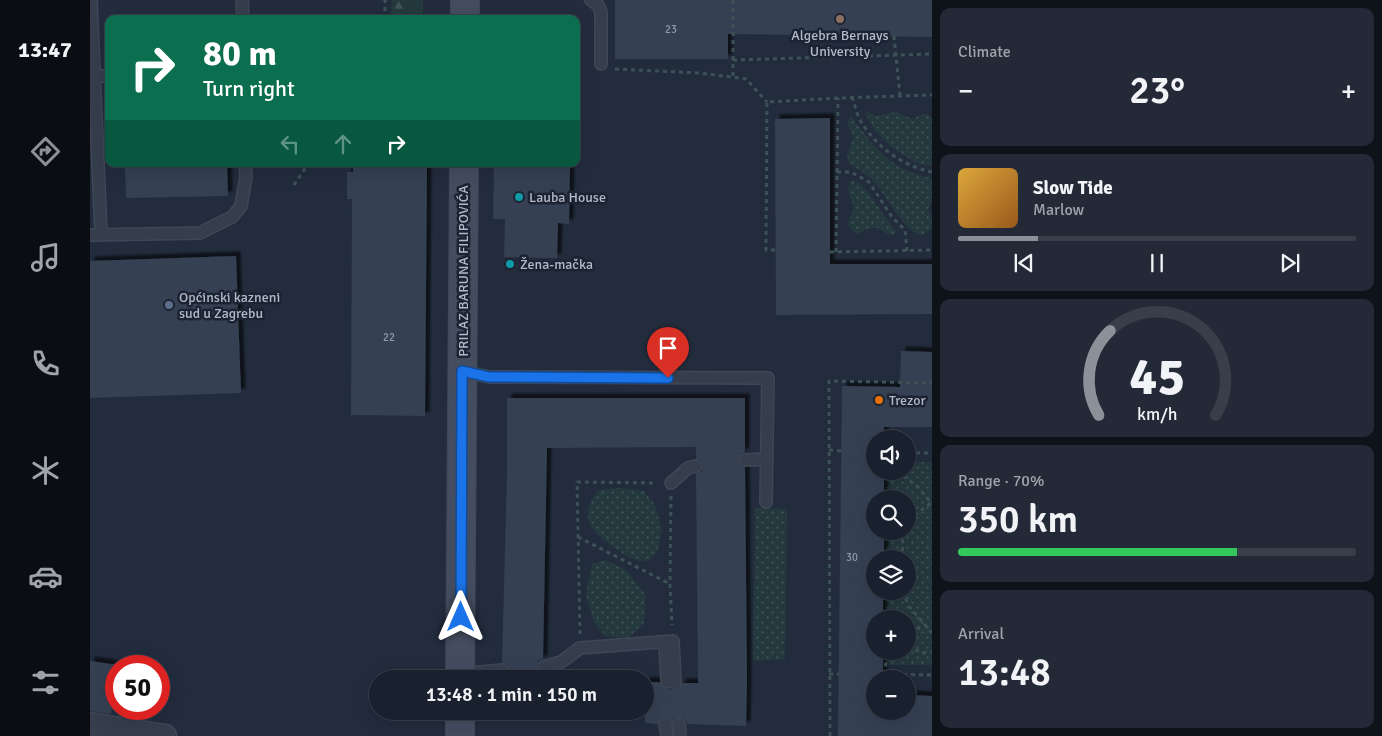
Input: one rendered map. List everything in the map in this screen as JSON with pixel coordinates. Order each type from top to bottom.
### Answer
[{"type":"main road","points":[[465,0],[465,15]]},
{"type":"main road","name":"PRILAZ BARUNA FILIPOVIĆA","points":[[460,670],[464,167]]},
{"type":"main road","points":[[460,720],[460,736]]},
{"type":"street","points":[[90,724],[165,736]]},
{"type":"lane","points":[[91,0],[95,235],[200,234],[232,217],[241,206],[246,177],[245,167]]},
{"type":"lane","points":[[242,0],[243,15]]},
{"type":"lane","points":[[590,0],[598,5],[601,12],[606,66]]},
{"type":"lane","points":[[93,76],[105,76]]},
{"type":"lane","points":[[462,371],[489,377],[768,378],[766,502]]},
{"type":"lane","points":[[745,460],[767,459]]},
{"type":"lane","points":[[671,483],[688,468],[696,466]]},
{"type":"lane","points":[[543,667],[561,662],[580,648],[669,643],[671,682]]},
{"type":"lane","points":[[666,724],[667,736]]},
{"type":"path","points":[[385,0],[385,15]]},
{"type":"path","points":[[733,0],[733,78]]},
{"type":"path","points":[[894,36],[900,96]]},
{"type":"path","points":[[733,60],[932,54]]},
{"type":"path","points":[[606,66],[699,73],[746,79],[767,102],[766,250],[775,250]]},
{"type":"path","points":[[767,102],[932,95]]},
{"type":"path","points":[[852,97],[860,119],[886,150],[906,164],[932,172]]},
{"type":"path","points":[[836,252],[838,98]]},
{"type":"path","points":[[294,185],[306,167]]},
{"type":"path","points":[[837,172],[851,172],[869,182],[892,217],[905,230],[907,251]]},
{"type":"path","points":[[830,252],[932,250]]},
{"type":"path","points":[[830,736],[828,381],[932,383]]},
{"type":"path","points":[[829,450],[841,451]]},
{"type":"path","points":[[916,453],[932,453]]},
{"type":"path","points":[[909,480],[932,502],[916,514]]},
{"type":"path","points":[[580,648],[577,482],[671,483],[669,643]]},
{"type":"path","points":[[578,537],[670,584]]},
{"type":"path","points":[[906,600],[908,605],[932,633]]},
{"type":"path","points":[[916,633],[922,622]]},
{"type":"path","points":[[916,649],[922,653],[932,652]]},
{"type":"path","points":[[887,660],[883,674],[932,674]]},
{"type":"path","points":[[829,674],[838,674]]},
{"type":"green space","points":[[392,0],[423,0],[423,15],[391,15]]},
{"type":"green space","points":[[865,112],[875,116],[896,112],[912,119],[928,114],[932,119],[932,163],[930,166],[918,164],[887,143],[874,130]]},
{"type":"green space","points":[[851,116],[876,147],[894,163],[917,175],[932,178],[932,200],[928,209],[932,217],[932,228],[926,233],[922,235],[910,229],[872,180],[849,164],[847,155],[854,137],[847,124]]},
{"type":"green space","points":[[853,180],[860,184],[869,194],[897,233],[889,235],[881,229],[869,228],[857,234],[849,228],[848,223],[853,212],[853,203],[849,194],[849,187],[850,182]]},
{"type":"green space","points":[[916,462],[932,462],[932,665],[883,665],[883,660],[916,660],[916,610],[883,610],[883,600],[916,600],[916,550],[884,550],[884,540],[916,540],[916,490],[884,490],[884,480],[916,480]]},
{"type":"green space","points":[[620,488],[644,491],[655,505],[662,530],[657,553],[648,560],[630,558],[622,553],[597,534],[589,522],[588,513],[591,501],[598,490]]},
{"type":"green space","points":[[755,508],[787,509],[785,659],[753,661]]},
{"type":"green space","points":[[606,560],[626,570],[646,595],[644,623],[628,638],[605,636],[594,622],[586,595],[592,564]]},
{"type":"building","points":[[615,0],[932,0],[932,37],[728,34],[728,59],[615,59]]},
{"type":"building","points":[[830,118],[830,264],[932,264],[932,314],[776,315],[775,119]]},
{"type":"building","points":[[125,167],[227,167],[228,196],[126,198]]},
{"type":"building","points":[[353,167],[427,167],[425,416],[351,415],[352,199],[347,199],[347,172],[353,172]]},
{"type":"building","points":[[494,167],[570,167],[569,224],[558,223],[557,258],[504,257],[505,219],[493,219]]},
{"type":"building","points":[[236,256],[241,393],[90,398],[90,261]]},
{"type":"building","points":[[901,351],[932,352],[932,427],[884,427],[884,430],[866,430],[866,480],[884,480],[884,490],[866,490],[866,540],[884,540],[884,550],[866,550],[866,600],[883,600],[883,610],[866,610],[866,660],[883,660],[883,670],[866,670],[866,720],[916,720],[916,695],[932,696],[932,736],[838,736],[842,386],[900,387]]},
{"type":"building","points":[[507,398],[745,398],[745,452],[741,454],[738,460],[739,464],[745,467],[746,726],[687,724],[685,719],[679,717],[674,718],[672,722],[668,717],[664,717],[660,719],[658,724],[645,723],[645,720],[654,720],[654,682],[659,682],[663,688],[675,690],[679,689],[682,683],[698,683],[696,474],[702,471],[703,465],[701,460],[696,459],[696,447],[547,448],[543,659],[538,661],[537,670],[509,670],[508,665],[502,663]]},
{"type":"building","points":[[90,661],[105,663],[105,713],[90,711]]},
{"type":"place","name":"Algebra Bernays University","points":[[840,19]]},
{"type":"place","name":"Lauba House","points":[[519,197]]},
{"type":"place","name":"Žena-mačka","points":[[510,264]]},
{"type":"place","name":"Općinski kazneni sud u Zagrebu","points":[[169,305]]},
{"type":"place","name":"Trezor","points":[[879,400]]},
{"type":"route","points":[[461,617],[462,371],[489,377],[668,378]]}]
